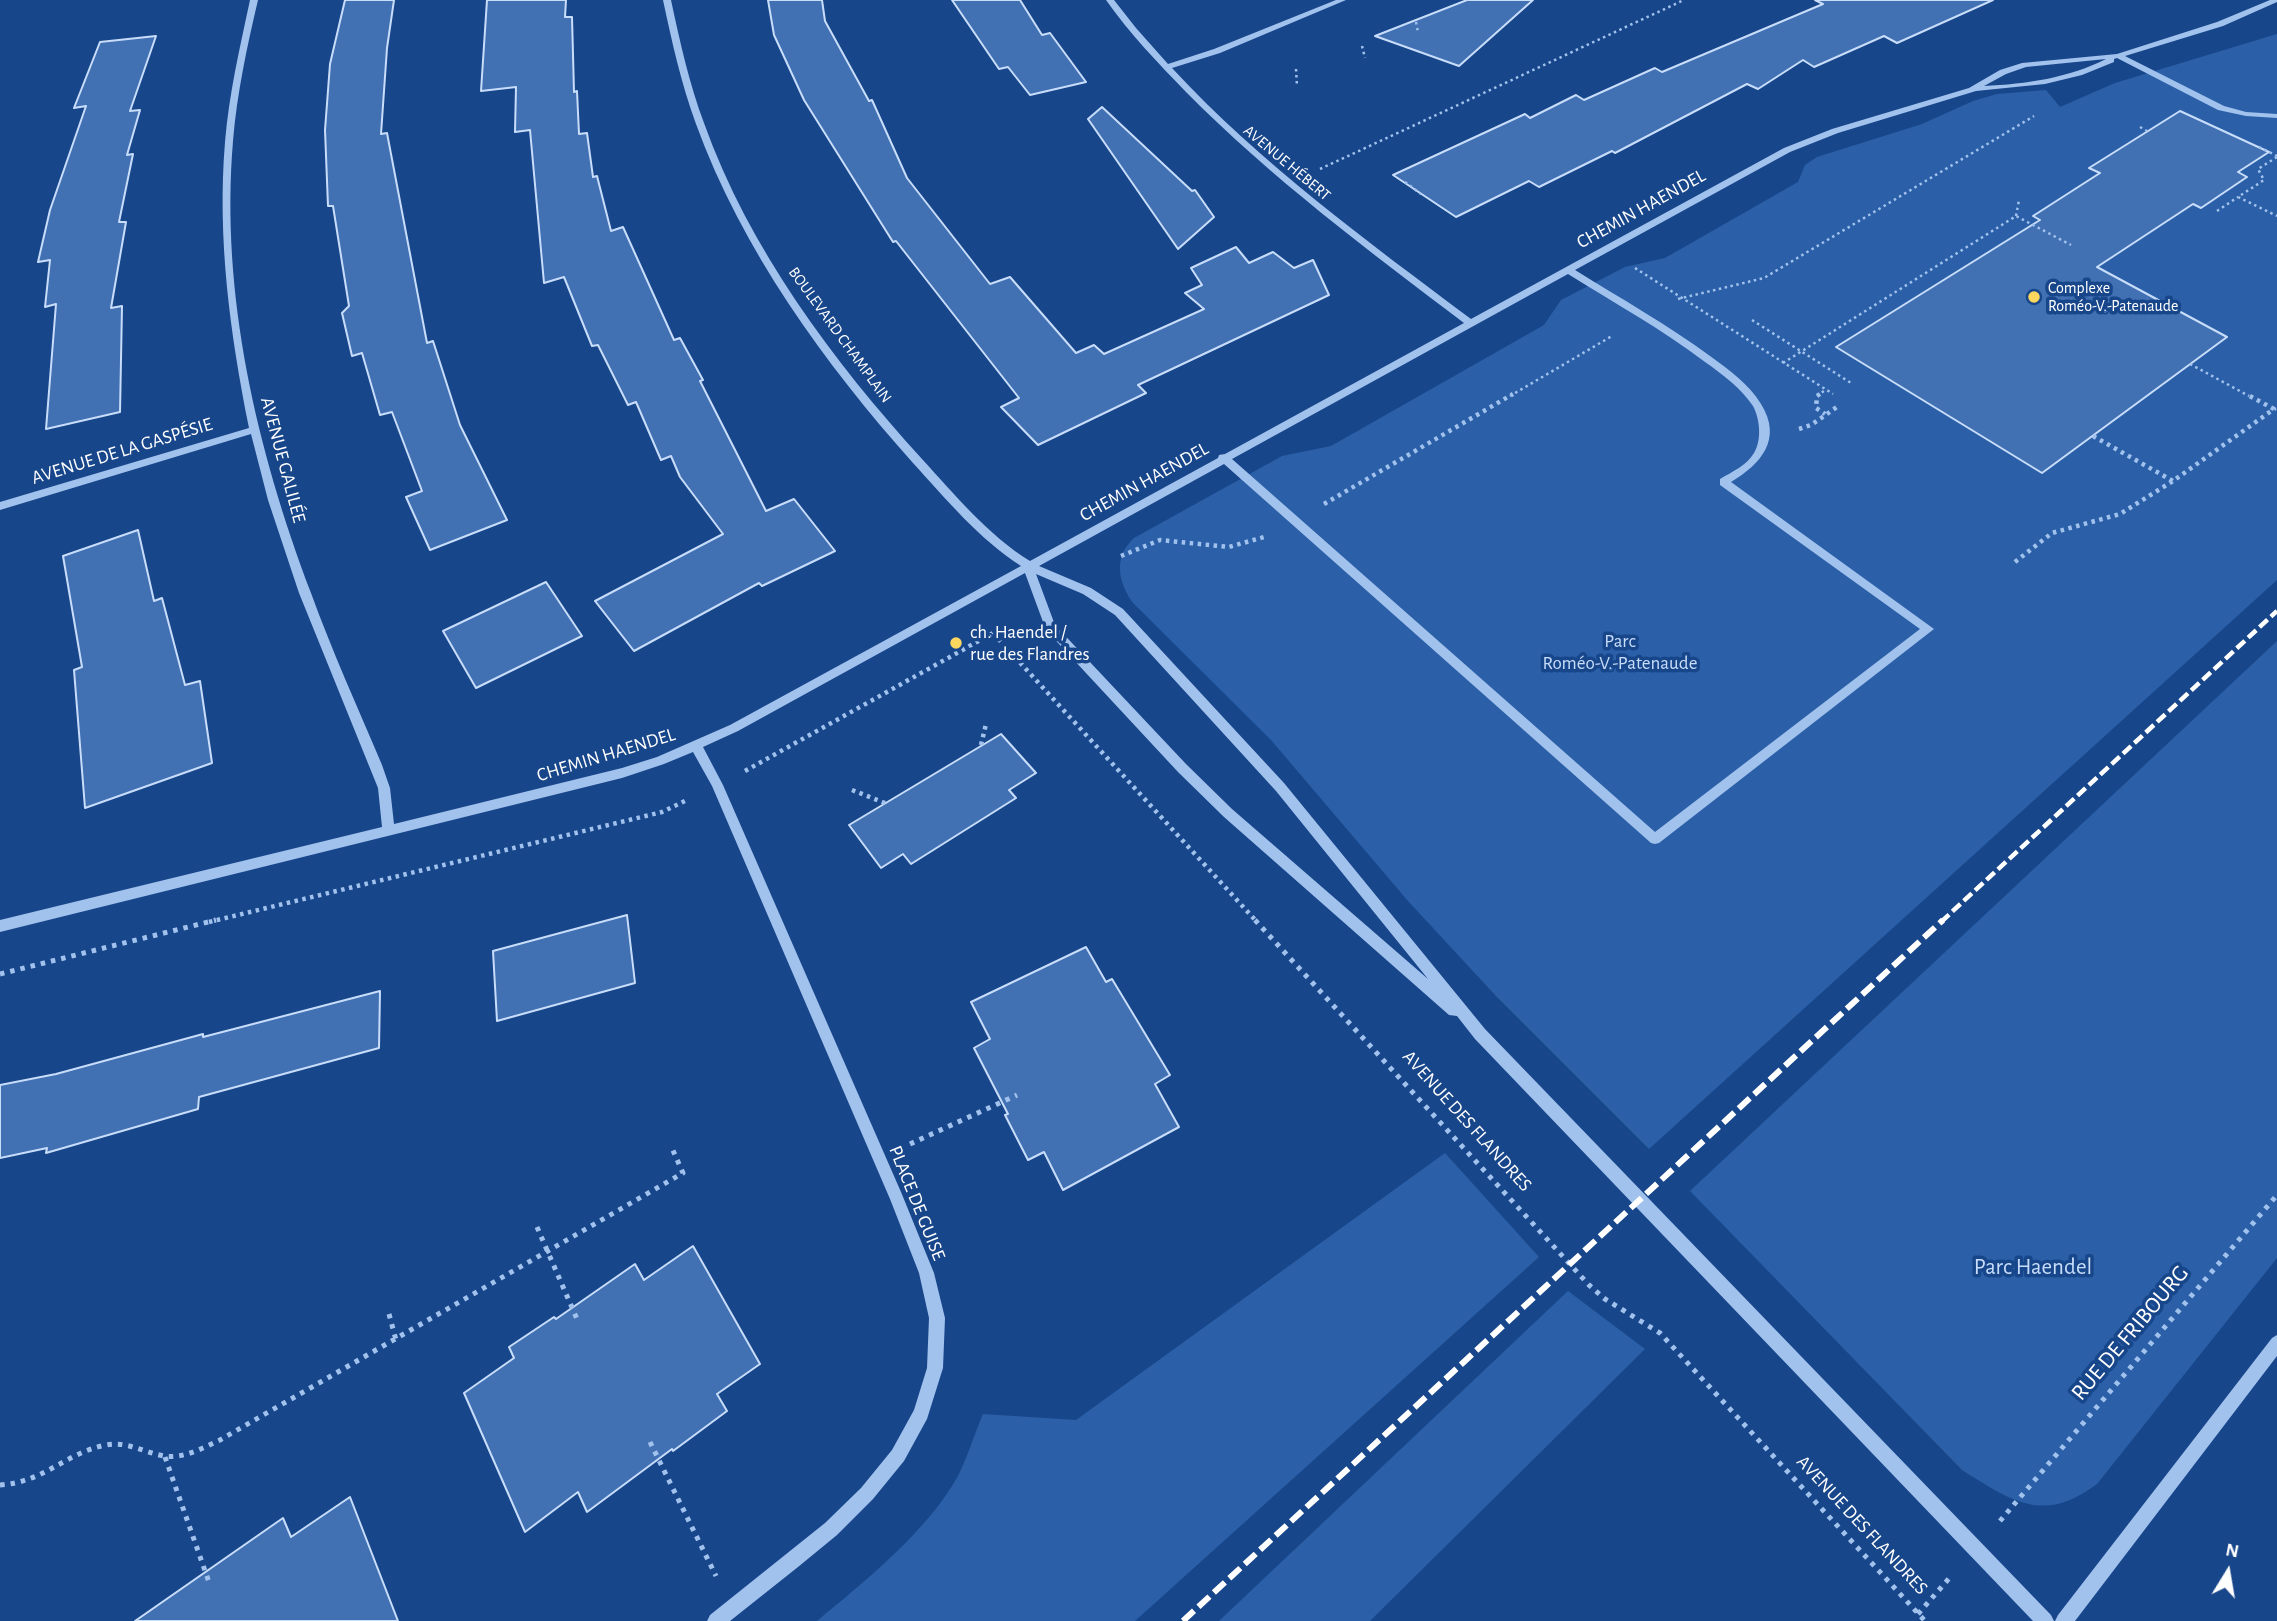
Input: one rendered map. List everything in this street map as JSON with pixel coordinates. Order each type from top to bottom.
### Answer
[{"type":"street","name":"AVENUE GALILÉE","points":[[254,0],[236,77],[228,157],[227,235],[229,281],[253,430],[295,566],[384,788],[389,831]]},
{"type":"street","name":"BOULEVARD CHAMPLAIN","points":[[667,0],[681,67],[713,155],[780,281],[856,388],[896,435],[976,523],[1028,566]]},
{"type":"street","name":"AVENUE HÉBERT","points":[[1110,0],[1206,110],[1260,160],[1346,230],[1469,322]]},
{"type":"street","points":[[1167,67],[1217,51],[1342,0]]},
{"type":"street","name":"CHEMIN HAENDEL","points":[[0,926],[622,773],[696,746],[1787,150],[1835,131],[1972,90],[2003,72],[2025,65],[2118,56],[2220,24],[2276,0]]},
{"type":"street","points":[[1972,90],[2032,84],[2082,72],[2118,56],[2221,108],[2246,114],[2277,116]]},
{"type":"street","points":[[1223,457],[1654,839],[1928,629],[1724,482],[1752,463],[1760,454],[1764,442],[1758,406],[1746,390],[1714,365],[1567,269]]},
{"type":"street","name":"AVENUE DE LA GASPÉSIE","points":[[0,506],[253,430]]},
{"type":"street","points":[[1028,566],[1051,627],[1182,768],[1227,813],[1480,1034]]},
{"type":"street","points":[[1028,566],[1101,596],[1119,612],[1280,787],[1480,1034],[2045,1621]]},
{"type":"street","name":"PLACE DE GUISE","points":[[696,746],[717,786],[920,1255],[937,1317],[935,1371],[917,1423],[885,1477],[842,1521],[716,1621]]},
{"type":"street","points":[[2064,1621],[2277,1343]]},
{"type":"path","points":[[1318,169],[1684,0]]},
{"type":"path","points":[[1416,22],[1418,32]]},
{"type":"path","points":[[1362,46],[1365,58]]},
{"type":"path","points":[[1296,69],[1297,86]]},
{"type":"path","points":[[1670,303],[1764,278],[2038,114]]},
{"type":"path","points":[[2140,127],[2147,131]]},
{"type":"path","points":[[2217,211],[2264,180],[2258,169],[2277,157]]},
{"type":"path","points":[[1405,182],[1421,194]]},
{"type":"path","points":[[2238,197],[2277,216]]},
{"type":"path","points":[[1783,363],[2016,216],[2019,200]]},
{"type":"path","points":[[2016,216],[2071,245]]},
{"type":"path","points":[[1629,263],[1833,394]]},
{"type":"path","points":[[1752,320],[1851,383]]},
{"type":"path","points":[[1314,510],[1618,333]]},
{"type":"path","points":[[2015,562],[2052,533],[2120,514],[2173,481],[2274,409],[2190,364]]},
{"type":"path","points":[[1825,390],[1817,396],[1816,408],[1826,414],[1837,407]]},
{"type":"path","points":[[2092,436],[2173,481]]},
{"type":"path","points":[[1116,558],[1160,540],[1229,547],[1266,536]]},
{"type":"path","name":"AVENUE DES FLANDRES","points":[[760,763],[993,633],[1589,1285],[1605,1299],[1660,1333],[1924,1621]]},
{"type":"path","points":[[981,745],[986,724]]},
{"type":"path","points":[[852,790],[884,803]]},
{"type":"path","points":[[0,974],[390,876],[662,812]]},
{"type":"path","points":[[879,1159],[1017,1095]]},
{"type":"path","points":[[0,1485],[12,1485],[43,1477],[69,1460],[98,1447],[128,1443],[165,1456],[199,1449],[250,1425],[684,1172],[671,1146]]},
{"type":"path","name":"RUE DE FRIBOURG","points":[[2018,1501],[2277,1195]]},
{"type":"path","points":[[537,1227],[577,1319]]},
{"type":"path","points":[[389,1314],[397,1340]]},
{"type":"path","points":[[650,1442],[732,1609]]},
{"type":"path","points":[[165,1456],[210,1585]]},
{"type":"path","points":[[1918,1614],[1940,1589]]},
{"type":"green space","name":"Parc Roméo-V.-Patenaude","points":[[2277,34],[2277,580],[1649,1149],[1496,996],[1408,901],[1271,740],[1133,603],[1124,587],[1120,570],[1120,561],[1127,545],[1134,538],[1282,456],[1331,446],[1544,325],[1561,300],[1625,267],[1665,258],[1798,182],[1805,165],[1817,157],[1922,124],[1973,101],[1997,94],[2046,90],[2060,107],[2115,83]]},
{"type":"green space","name":"Parc Haendel","points":[[2277,641],[2277,1258],[2097,1484],[2061,1503],[2044,1506],[2029,1504],[1997,1491],[1962,1470],[1690,1191]]},
{"type":"green space","points":[[1445,1153],[1539,1257],[1135,1621],[817,1621],[895,1554],[931,1515],[959,1474],[983,1414],[1076,1420]]},
{"type":"green space","points":[[1568,1291],[1645,1349],[1370,1621],[1219,1621]]},
{"type":"building","points":[[345,0],[394,0],[387,48],[381,134],[387,133],[427,343],[433,341],[460,425],[507,520],[430,550],[406,497],[422,491],[392,412],[380,415],[362,353],[352,356],[342,313],[349,306],[333,206],[328,206],[325,130],[330,64]]},
{"type":"building","points":[[487,0],[566,0],[565,17],[572,17],[574,92],[577,91],[579,134],[587,133],[593,177],[597,176],[611,231],[623,227],[674,340],[680,338],[703,380],[700,381],[766,511],[794,499],[835,551],[762,586],[759,583],[634,651],[595,601],[723,534],[680,477],[671,456],[661,460],[636,402],[628,405],[598,345],[592,346],[564,277],[544,283],[530,130],[515,132],[516,87],[481,91]]},
{"type":"building","points":[[768,0],[822,0],[825,21],[869,101],[872,100],[907,178],[990,284],[1010,277],[1076,353],[1094,345],[1104,354],[1204,309],[1185,293],[1202,285],[1191,268],[1236,247],[1249,263],[1273,252],[1294,268],[1313,260],[1329,295],[1138,385],[1146,393],[1038,445],[1001,407],[1019,398],[896,241],[893,242],[804,100],[774,35]]},
{"type":"building","points":[[952,0],[1020,0],[1042,35],[1050,33],[1086,82],[1030,95],[1008,67],[999,69]]},
{"type":"building","points":[[1467,0],[1533,0],[1459,66],[1375,36]]},
{"type":"building","points":[[1815,0],[1993,0],[1897,43],[1884,36],[1814,67],[1803,60],[1758,89],[1747,84],[1615,153],[1612,151],[1539,187],[1529,181],[1456,217],[1393,175],[1525,114],[1530,118],[1576,95],[1584,100],[1655,68],[1662,72],[1823,4]]},
{"type":"building","points":[[156,36],[130,111],[140,110],[127,155],[133,154],[119,222],[126,222],[111,308],[122,306],[120,412],[46,429],[56,304],[45,307],[50,260],[38,262],[50,210],[86,106],[74,108],[100,42]]},
{"type":"building","points":[[1102,107],[1192,191],[1195,190],[1214,217],[1178,249],[1088,119]]},
{"type":"building","name":"Complexe Roméo-V.-Patenaude","points":[[2180,111],[2269,152],[2238,172],[2247,177],[2201,208],[2193,204],[2097,267],[2227,337],[2042,473],[1836,347],[2040,220],[2033,216],[2100,173],[2089,168]]},
{"type":"building","points":[[138,530],[154,601],[162,598],[185,685],[200,681],[212,763],[85,808],[74,670],[82,667],[63,556]]},
{"type":"building","points":[[546,582],[582,636],[476,688],[443,631]]},
{"type":"building","points":[[1001,734],[1036,773],[1009,790],[1016,798],[911,864],[903,854],[881,868],[849,825]]},
{"type":"building","points":[[627,915],[635,983],[497,1021],[493,951]]},
{"type":"building","points":[[1086,947],[1106,982],[1112,979],[1170,1075],[1155,1084],[1179,1127],[1063,1190],[1044,1152],[1028,1160],[1005,1115],[1008,1114],[974,1048],[990,1039],[971,1002]]},
{"type":"building","points":[[380,991],[379,1048],[199,1097],[198,1109],[46,1153],[47,1148],[0,1158],[0,1085],[56,1074],[203,1034],[203,1037]]},
{"type":"building","points":[[693,1246],[760,1364],[717,1394],[727,1411],[673,1451],[672,1449],[587,1512],[578,1492],[525,1532],[464,1393],[514,1358],[509,1347],[554,1317],[556,1319],[635,1264],[644,1280]]},
{"type":"building","points":[[350,1497],[398,1621],[135,1621],[283,1518],[291,1537]]},
{"type":"railway","points":[[1941,922],[2277,611]]},
{"type":"railway","points":[[1183,1621],[1943,920]]},
{"type":"place","name":"Complexe Roméo-V.-Patenaude","points":[[2034,297]]},
{"type":"place","name":"ch. Haendel / rue des Flandres","points":[[956,643]]}]
